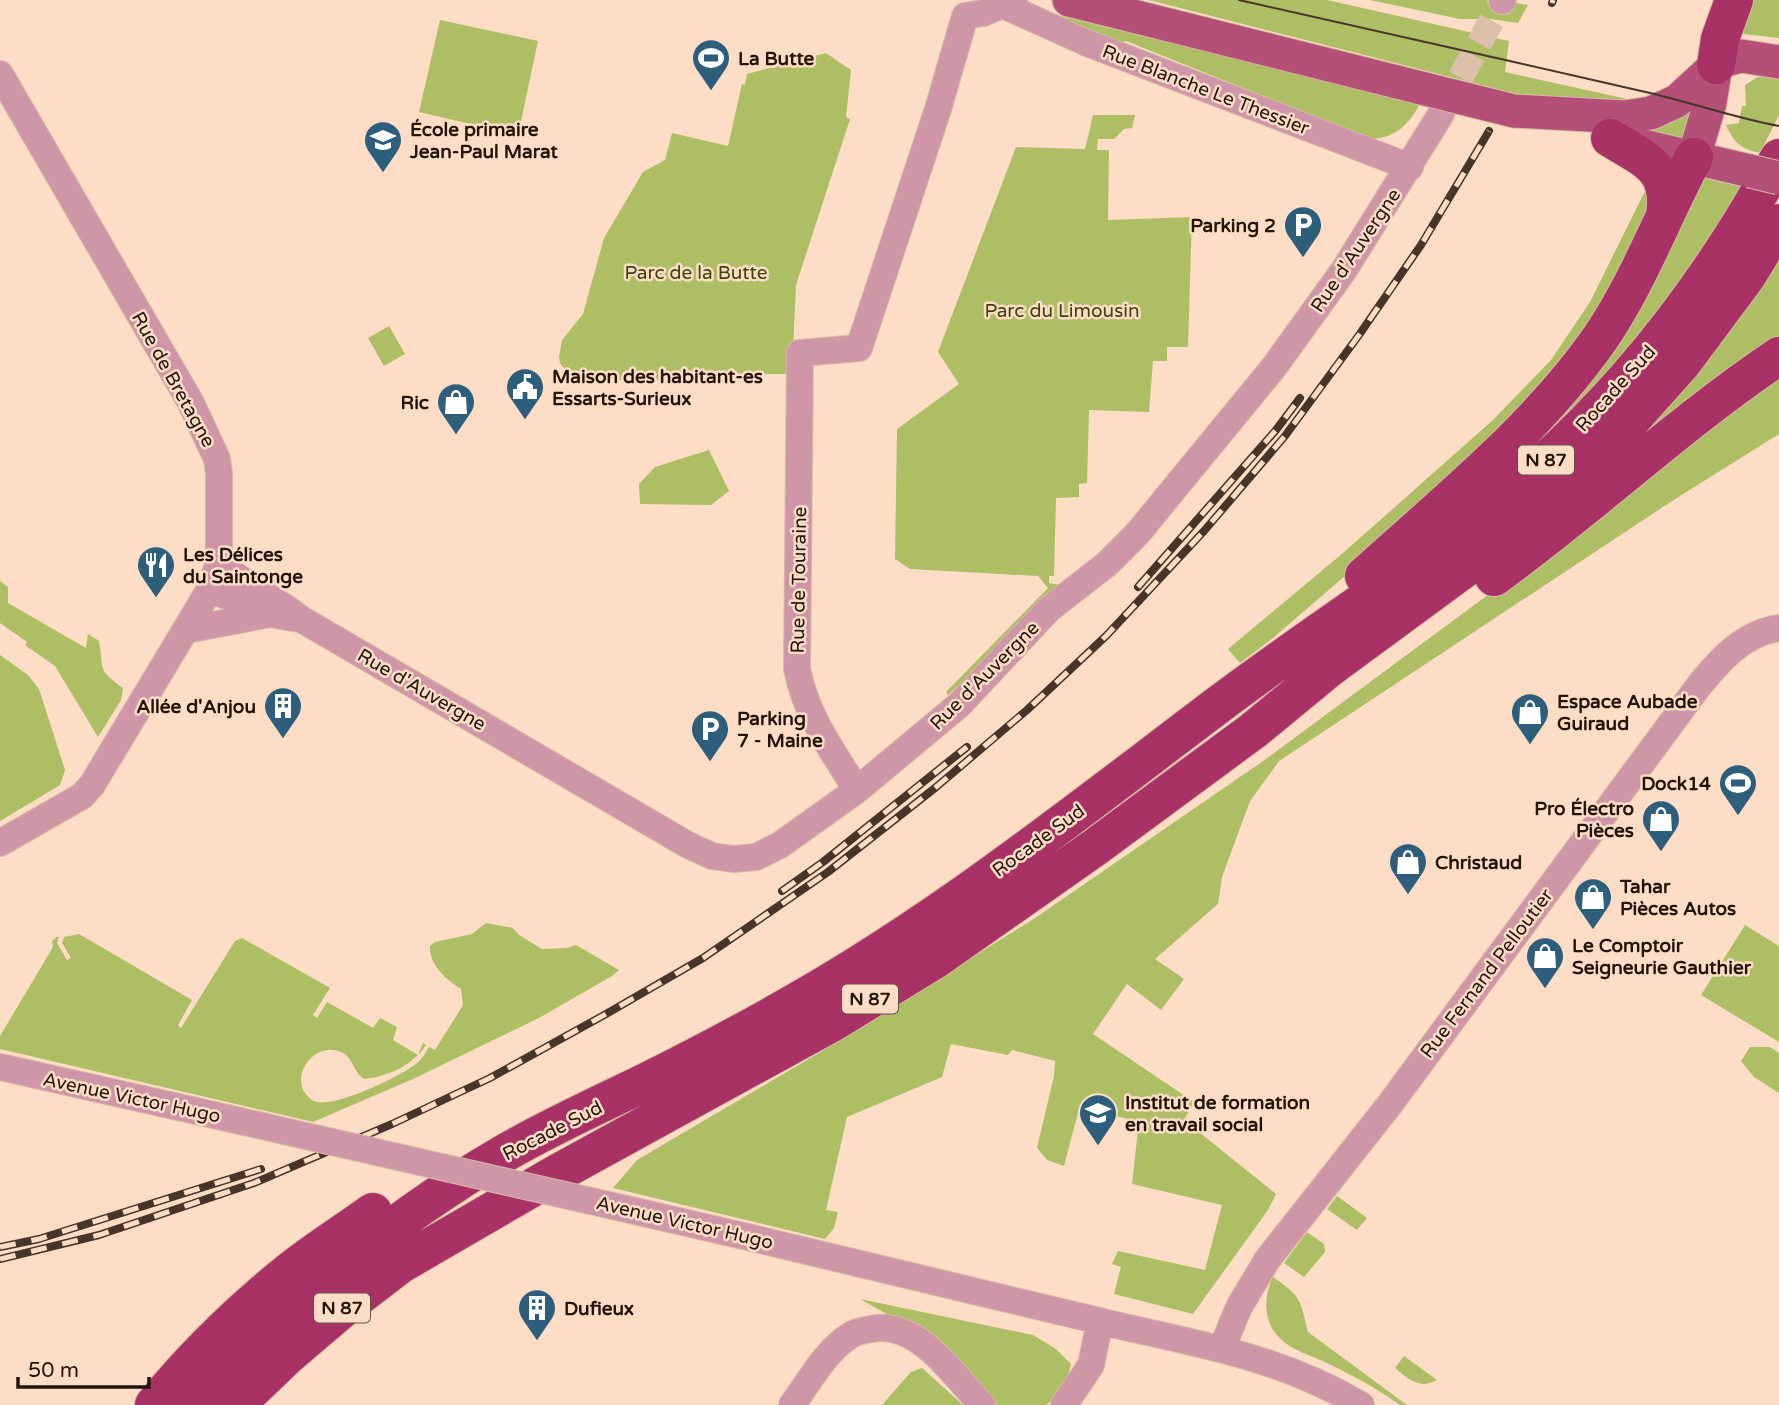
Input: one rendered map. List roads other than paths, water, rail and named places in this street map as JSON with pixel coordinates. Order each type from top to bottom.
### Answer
[{"type":"highway","points":[[1716,65],[1720,39],[1734,0]]},
{"type":"highway","points":[[1610,138],[1640,156],[1661,175],[1667,198],[1665,216]]},
{"type":"highway","points":[[1239,690],[1507,446],[1553,398],[1615,315],[1646,258],[1694,157]]},
{"type":"highway","name":"Rocade Sud","points":[[198,1405],[268,1334],[332,1275],[455,1183],[504,1154],[797,1001],[900,938],[1064,821],[1239,690],[1431,554],[1514,489],[1628,377],[1692,297],[1745,218],[1769,169]]},
{"type":"highway","name":"Rocade Sud","points":[[236,1405],[287,1356],[401,1264],[835,1021],[936,959],[1094,848],[1254,730],[1328,669],[1531,516],[1606,448],[1683,362],[1747,276],[1779,223]]},
{"type":"highway","points":[[1254,730],[1289,718],[1466,597],[1553,534],[1731,389],[1779,356]]},
{"type":"highway","points":[[138,1405],[173,1371],[209,1343],[287,1273],[377,1209],[547,1116],[665,1072]]},
{"type":"highway","points":[[273,1405],[349,1333],[412,1283],[462,1229]]},
{"type":"highway","points":[[154,1405],[209,1343]]},
{"type":"main road","points":[[1069,0],[1514,110],[1610,138],[1694,157],[1769,169]]},
{"type":"main road","points":[[1514,110],[1624,117],[1651,113],[1677,101],[1716,65],[1741,56],[1773,61]]},
{"type":"main road","points":[[1710,103],[1726,83],[1743,71],[1773,61]]},
{"type":"main road","points":[[1694,157],[1710,103],[1716,65]]},
{"type":"street","name":"Rue de Touraine","points":[[857,790],[814,723],[797,669],[800,353],[859,348],[938,109],[965,16],[983,13],[1007,2]]},
{"type":"street","name":"Rue Blanche Le Thessier","points":[[1007,2],[1087,43],[1410,167]]},
{"type":"street","name":"Rue de Bretagne","points":[[0,74],[191,403],[217,459],[219,474],[219,562],[210,589],[186,630],[87,791],[0,843]]},
{"type":"street","name":"Rue d'Auvergne","points":[[219,562],[235,577],[288,608],[301,619],[688,845],[712,856],[733,859],[756,857],[780,845],[857,790],[959,705],[1049,609],[1107,564],[1137,534],[1274,367],[1345,270],[1441,114]]},
{"type":"street","name":"Rue d'Auvergne","points":[[210,589],[270,614],[301,619]]},
{"type":"street","name":"Rue d'Auvergne","points":[[186,630],[270,614]]},
{"type":"street","name":"Rue Fernand Pelloutier","points":[[1222,1348],[1239,1307],[1267,1261],[1398,1093],[1698,687],[1720,660],[1737,646],[1764,630],[1779,628]]},
{"type":"street","name":"Avenue Victor Hugo","points":[[0,1067],[1222,1348],[1298,1372],[1361,1405]]},
{"type":"street","points":[[1064,1405],[1091,1365],[1100,1321]]},
{"type":"street","points":[[792,1405],[830,1354],[852,1334],[875,1327],[902,1331],[926,1345],[982,1405]]},
{"type":"tunnel","points":[[1442,112],[1502,1]]},
{"type":"tram line","points":[[1239,0],[1650,93],[1779,126]]},
{"type":"railway","points":[[0,1259],[99,1235],[254,1183],[392,1124],[490,1078],[703,958],[828,872],[935,788],[1027,710],[1106,636],[1204,531],[1285,436],[1359,335],[1421,245],[1489,131]]},
{"type":"railway","points":[[1138,587],[1276,430],[1300,398]]},
{"type":"railway","points":[[782,891],[823,862],[967,747]]},
{"type":"railway","points":[[0,1247],[39,1239],[261,1169]]},
{"type":"place","name":"La Butte","points":[[711,92]]},
{"type":"place","name":"École primaire Jean-Paul Marat","points":[[383,174]]},
{"type":"place","name":"Parking 2","points":[[1303,259]]},
{"type":"place","name":"Maison des habitant-es Essarts-Surieux","points":[[525,421]]},
{"type":"place","name":"Ric","points":[[456,436]]},
{"type":"place","name":"Les Délices du Saintonge","points":[[156,599]]},
{"type":"place","name":"Allée d'Anjou","points":[[283,740]]},
{"type":"place","name":"Espace Aubade Guiraud","points":[[1530,746]]},
{"type":"place","name":"Parking 7 - Maine","points":[[710,763]]},
{"type":"place","name":"Dock14","points":[[1738,817]]},
{"type":"place","name":"Pro Électro Pièces","points":[[1661,853]]},
{"type":"place","name":"Christaud","points":[[1408,896]]},
{"type":"place","name":"Tahar Pièces Autos","points":[[1593,931]]},
{"type":"place","name":"Le Comptoir Seigneurie Gauthier","points":[[1545,990]]},
{"type":"place","name":"Institut de formation en travail social","points":[[1098,1147]]},
{"type":"place","name":"Dufieux","points":[[537,1342]]},
{"type":"park label","name":"Parc de la Butte","points":[[696,272]]},
{"type":"park label","name":"Parc du Limousin","points":[[1062,310]]}]
